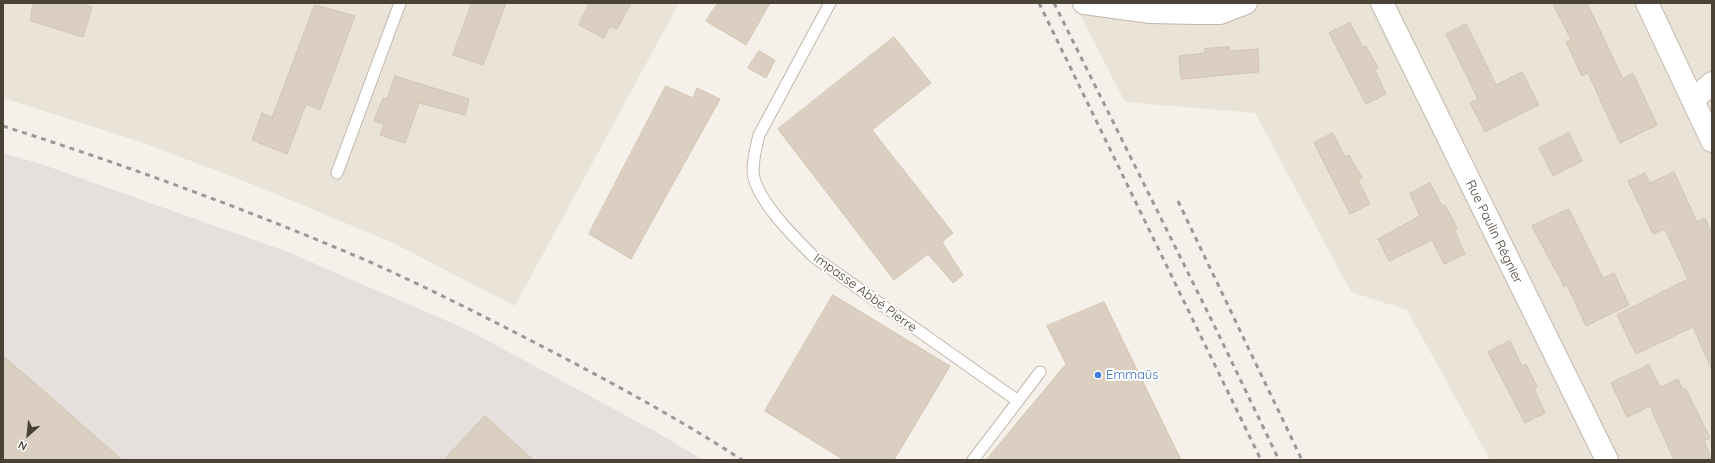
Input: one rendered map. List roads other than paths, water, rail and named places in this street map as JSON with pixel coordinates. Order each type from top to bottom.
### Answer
[{"type":"street","points":[[1084,3],[1151,12],[1220,13],[1246,3]]},
{"type":"street","name":"Rue Paulin Régnier","points":[[1382,3],[1607,460]]},
{"type":"street","points":[[1647,3],[1712,141]]},
{"type":"street","points":[[1693,100],[1712,83]]},
{"type":"lane","points":[[337,173],[400,3]]},
{"type":"lane","name":"Impasse Abbé Pierre","points":[[830,3],[759,135],[754,155],[753,173],[762,198],[792,234],[814,257],[1018,401]]},
{"type":"lane","points":[[973,460],[1040,372]]},
{"type":"railway","points":[[1039,3],[1261,460]]},
{"type":"railway","points":[[1054,3],[1214,325],[1279,460]]},
{"type":"railway","points":[[3,126],[185,188],[363,259],[434,292],[551,351],[648,403],[742,460]]},
{"type":"railway","points":[[1178,201],[1302,460]]},
{"type":"place","name":"Emmaüs","points":[[1098,375]]}]
